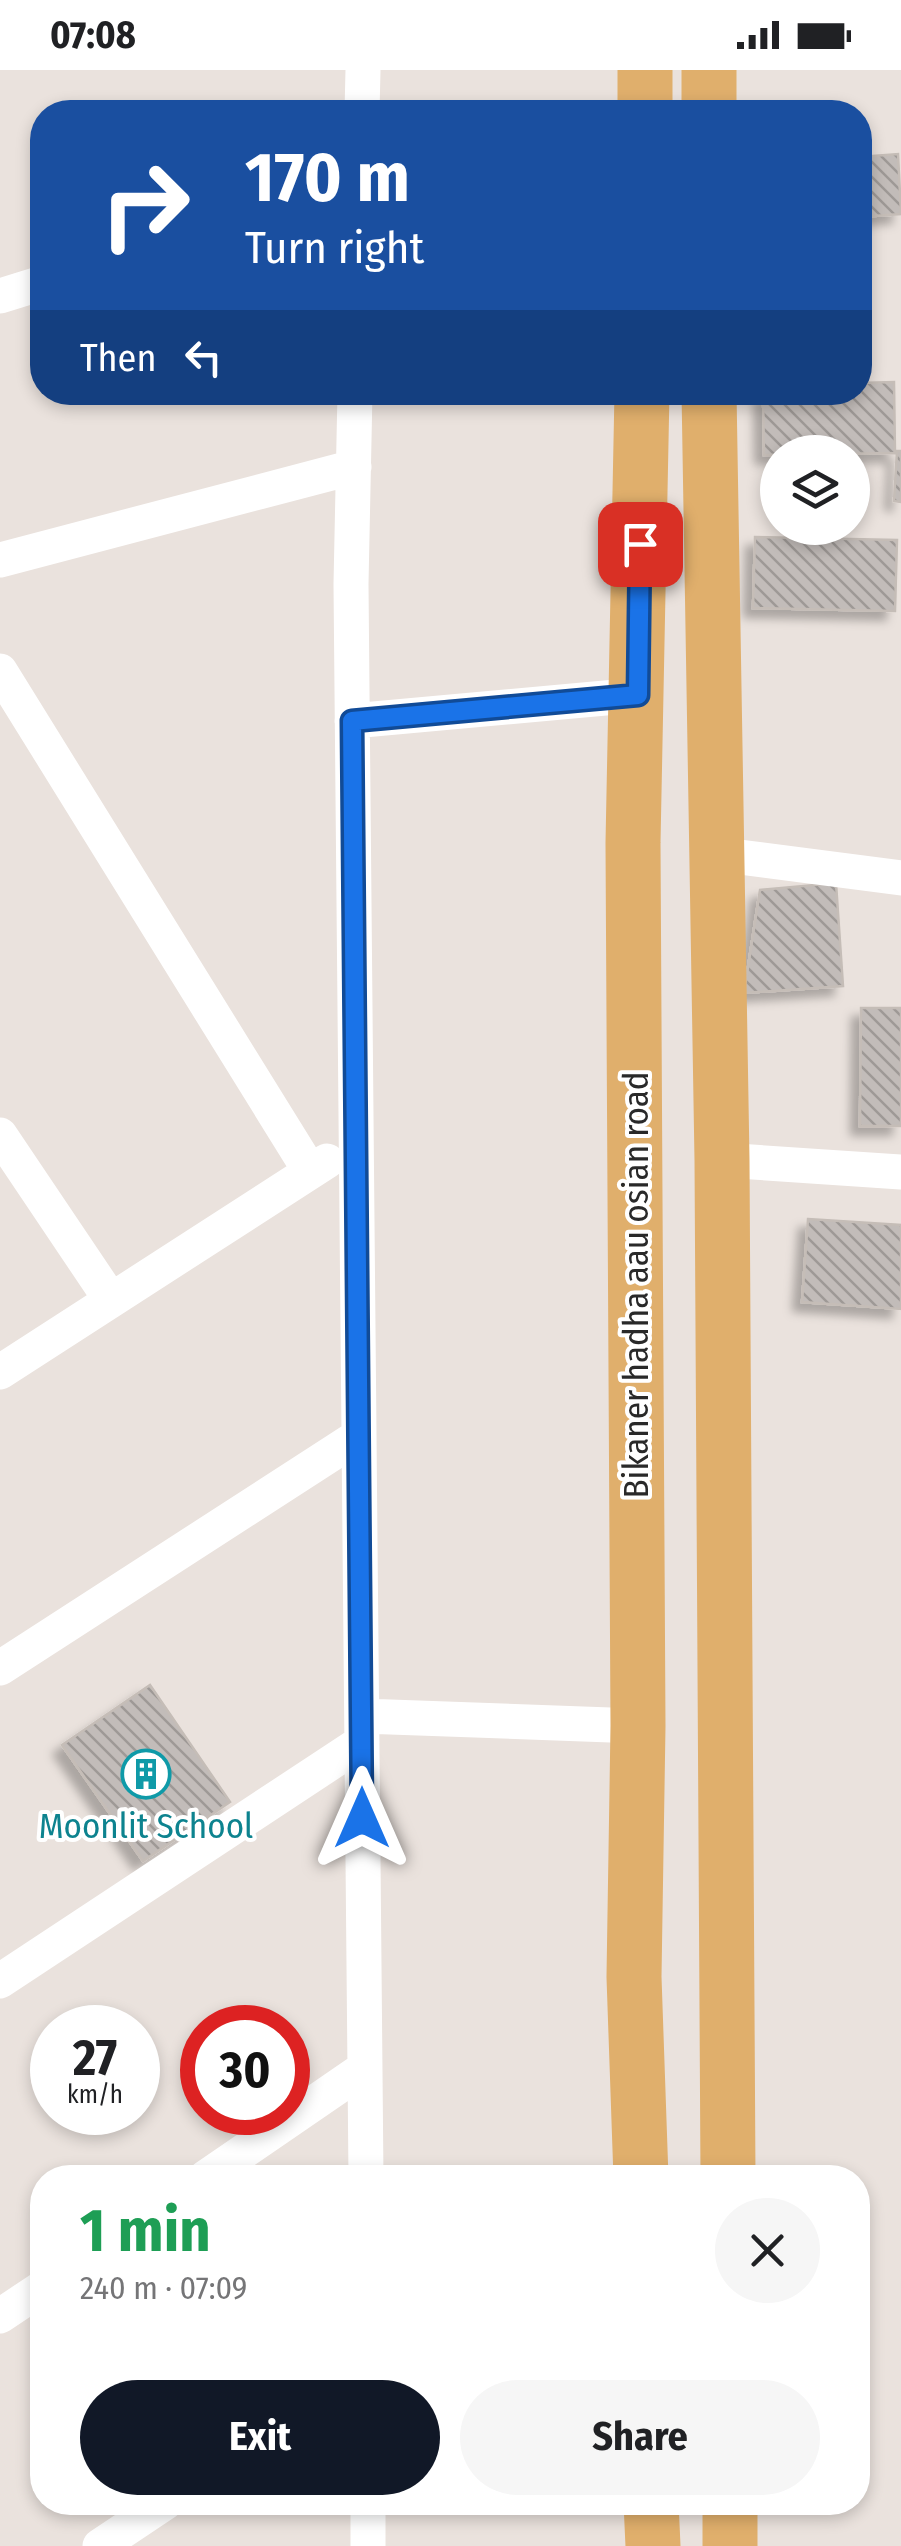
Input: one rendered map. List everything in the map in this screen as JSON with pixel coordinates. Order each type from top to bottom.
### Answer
[{"type":"main road","points":[[645,100],[646,70]]},
{"type":"main road","points":[[709,100],[710,70]]},
{"type":"main road","name":"Bikaner hadha aau osian road","points":[[641,2165],[634,1978],[638,1726],[633,863],[642,405]]},
{"type":"main road","points":[[709,405],[722,1160],[728,2165]]},
{"type":"main road","points":[[652,2515],[653,2546]]},
{"type":"main road","points":[[730,2515],[730,2546]]},
{"type":"street","points":[[362,100],[363,70]]},
{"type":"street","points":[[0,296],[30,287]]},
{"type":"street","points":[[356,405],[352,721],[366,2165]]},
{"type":"street","points":[[0,560],[354,467]]},
{"type":"street","points":[[0,671],[310,1172]]},
{"type":"street","points":[[352,721],[638,695]]},
{"type":"street","points":[[716,854],[901,878]]},
{"type":"street","points":[[0,1135],[111,1300]]},
{"type":"street","points":[[0,1372],[356,1142]]},
{"type":"street","points":[[722,1160],[901,1172]]},
{"type":"street","points":[[0,1668],[358,1436]]},
{"type":"street","points":[[0,1981],[362,1729],[638,1726]]},
{"type":"street","points":[[224,2165],[366,2068]]},
{"type":"street","points":[[0,2316],[30,2296]]},
{"type":"street","points":[[100,2546],[146,2515]]},
{"type":"street","points":[[368,2515],[368,2546]]},
{"type":"building","points":[[898,154],[901,214],[872,216],[872,156]]},
{"type":"building","points":[[894,382],[895,453],[870,453],[870,435],[764,435],[763,405],[872,405],[872,383]]},
{"type":"building","points":[[897,451],[901,451],[901,502],[894,501]]},
{"type":"building","points":[[755,537],[760,537],[760,545],[870,545],[870,539],[897,540],[895,611],[753,608]]},
{"type":"building","points":[[836,883],[843,986],[744,993],[760,890]]},
{"type":"building","points":[[861,1008],[901,1008],[901,1126],[860,1126]]},
{"type":"building","points":[[808,1219],[901,1225],[901,1309],[802,1302]]},
{"type":"building","name":"Moonlit School","points":[[150,1685],[230,1802],[143,1861],[62,1745]]},
{"type":"place","name":"Moonlit School","points":[[146,1774]]},
{"type":"route","points":[[362,1818],[352,721],[638,695],[640,544]]}]
